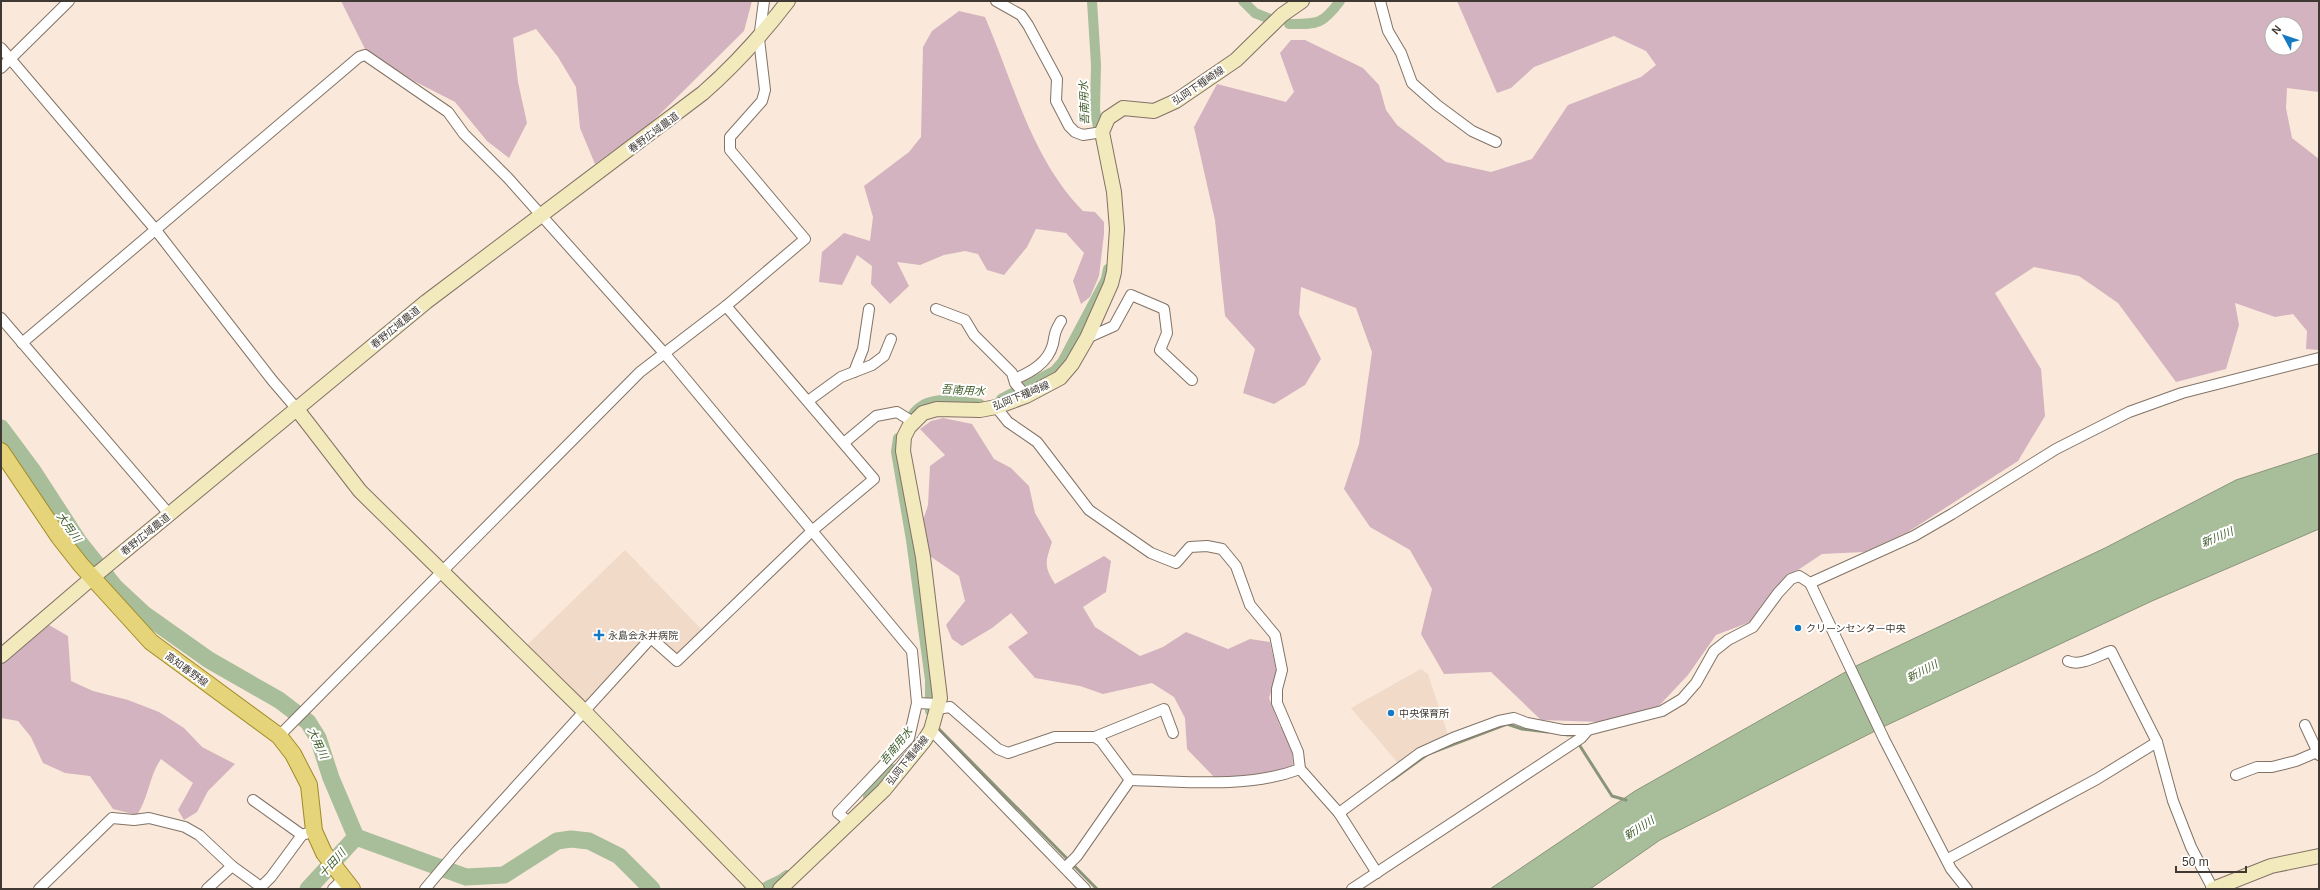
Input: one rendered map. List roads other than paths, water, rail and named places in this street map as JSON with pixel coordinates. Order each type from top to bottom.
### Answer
[{"type":"main road","name":"高知春野線","points":[[1,451],[59,537],[92,578],[151,642],[283,731],[309,786],[308,833],[324,853],[343,883]]},
{"type":"street","points":[[1,68],[69,1]]},
{"type":"street","points":[[283,731],[640,372],[666,354],[726,306],[805,239],[730,150],[730,137],[762,101],[765,90],[759,39],[764,1]]},
{"type":"street","name":"春野広域農道","points":[[1,656],[296,408],[426,302],[703,93],[730,70],[759,39],[788,1]]},
{"type":"street","points":[[996,1],[1021,15],[1028,24],[1057,79],[1056,101],[1069,126],[1075,132],[1097,134]]},
{"type":"street","name":"弘岡下種崎線","points":[[780,889],[848,822],[884,790],[924,741],[940,698],[924,557],[903,444],[910,419],[937,409],[980,410],[996,408],[1019,387],[1060,378],[1072,364],[1087,338],[1111,284],[1116,261],[1117,229],[1114,192],[1097,134],[1108,118],[1123,108],[1154,110],[1176,101],[1236,60],[1282,15],[1302,1]]},
{"type":"street","points":[[1380,1],[1388,31],[1401,53],[1412,83],[1437,106],[1472,131],[1496,142]]},
{"type":"street","points":[[1,48],[12,58],[155,229],[360,491],[583,710],[756,888]]},
{"type":"street","points":[[22,343],[359,57],[365,55],[448,112],[464,134],[546,212],[813,530],[912,651],[918,703],[910,738],[838,813],[848,822]]},
{"type":"street","points":[[1087,338],[1114,326],[1130,295],[1164,309],[1166,333],[1160,350],[1192,380]]},
{"type":"street","points":[[426,888],[457,851],[583,710],[651,638],[677,661],[813,530],[874,479],[844,442],[726,306]]},
{"type":"street","points":[[854,372],[863,349],[869,309]]},
{"type":"street","points":[[936,309],[965,320],[974,335],[1012,372],[1019,387],[1046,357],[1053,344],[1053,333],[1061,321]]},
{"type":"street","points":[[1,318],[169,514]]},
{"type":"street","points":[[808,401],[841,377],[872,365],[884,356],[891,339]]},
{"type":"street","points":[[1810,583],[1914,536],[2056,449],[2129,412],[2182,393],[2319,358]]},
{"type":"street","points":[[996,408],[1008,422],[1037,442],[1089,510],[1151,553],[1176,563],[1190,547],[1207,546],[1222,549],[1236,566],[1250,605],[1275,634],[1282,670],[1277,689],[1277,703],[1298,752],[1300,769],[1339,813],[1377,873]]},
{"type":"street","points":[[844,442],[876,416],[897,412],[910,419]]},
{"type":"street","points":[[1339,813],[1420,753],[1500,721],[1514,718],[1527,723],[1563,730],[1588,730],[1662,711],[1682,699],[1696,683],[1714,651],[1728,640],[1753,627],[1778,593],[1791,579],[1799,576],[1810,583],[1838,645],[1884,739],[1948,858],[1951,869],[1967,889]]},
{"type":"street","points":[[2068,661],[2072,663],[2083,661],[2111,651],[2157,742],[2173,801],[2191,847],[2213,889],[2271,866],[2319,856]]},
{"type":"street","points":[[918,703],[935,713],[1065,868],[1085,889]]},
{"type":"street","points":[[935,713],[950,707],[998,749],[1008,753],[1055,737],[1095,737],[1164,709],[1173,733]]},
{"type":"street","points":[[2236,775],[2257,768],[2272,767],[2296,761],[2317,748],[2305,726]]},
{"type":"street","points":[[1352,889],[1581,738],[1588,730]]},
{"type":"street","points":[[1095,737],[1101,741],[1130,780]]},
{"type":"street","points":[[1948,858],[2097,779],[2157,742]]},
{"type":"street","points":[[1130,780],[1253,782],[1282,776],[1300,769]]},
{"type":"street","points":[[1065,868],[1077,856],[1130,780]]},
{"type":"street","points":[[39,889],[112,818],[134,820],[149,818],[161,819],[185,826],[199,835],[232,866],[261,887],[308,833],[253,800]]},
{"type":"street","points":[[207,889],[232,866]]},
{"type":"water","name":"新川川","points":[[2319,453],[2319,529],[2152,601],[1887,725],[1660,840],[1590,889],[1490,889],[1635,791],[1856,666],[2105,548],[2236,480]]},
{"type":"waterway","name":"吾南用水","points":[[1092,1],[1096,65],[1095,110],[1100,138]]},
{"type":"waterway","name":"吾南用水","points":[[1243,1],[1255,13],[1270,19]]},
{"type":"waterway","name":"吾南用水","points":[[1289,24],[1319,22],[1329,15],[1340,1]]},
{"type":"waterway","name":"吾南用水","points":[[1001,399],[1054,371],[1062,362],[1106,279],[1108,269]]},
{"type":"waterway","name":"吾南用水","points":[[913,414],[920,407],[935,401],[953,400],[980,404]]},
{"type":"waterway","name":"大用川","points":[[1,428],[33,471],[79,542],[115,587],[144,614],[209,660],[279,700],[308,722],[318,738],[331,778],[356,837],[466,877],[504,875],[557,841],[571,839],[589,841],[619,856],[652,889]]},
{"type":"waterway","name":"吾南用水","points":[[898,438],[896,452],[911,540],[930,680],[930,711]]},
{"type":"waterway","points":[[1392,780],[1428,754],[1507,724],[1522,729],[1548,732]]},
{"type":"waterway","points":[[937,727],[1097,889]]},
{"type":"waterway","points":[[1567,735],[1573,735],[1612,796],[1626,800]]},
{"type":"waterway","name":"吾南用水","points":[[868,797],[893,769]]},
{"type":"waterway","name":"十田川","points":[[308,889],[356,837]]},
{"type":"waterway","name":"吾南用水","points":[[763,889],[781,880],[787,875]]},
{"type":"place","name":"クリーンセンター中央","points":[[1798,628]]},
{"type":"place","name":"永島会永井病院","points":[[599,635]]},
{"type":"place","name":"中央保育所","points":[[1391,713]]}]
